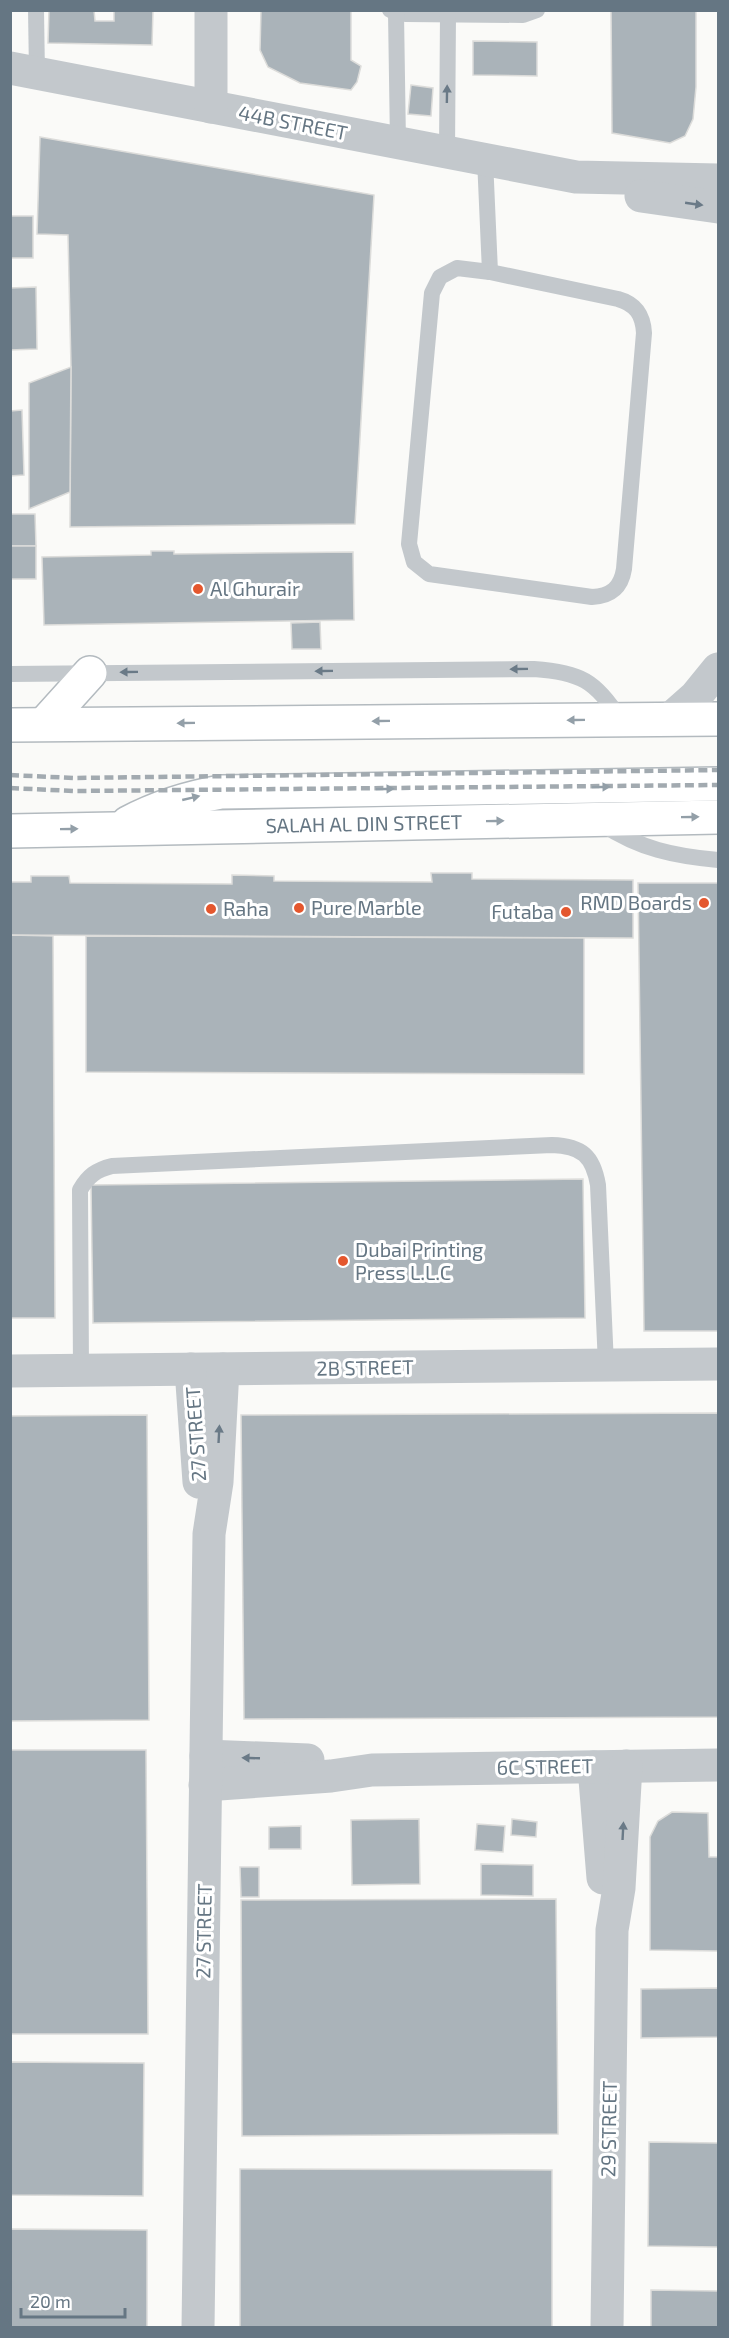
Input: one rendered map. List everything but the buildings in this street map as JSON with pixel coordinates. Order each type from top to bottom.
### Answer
[{"type":"main road","points":[[44,724],[90,673]]},
{"type":"main road","points":[[10,724],[718,719]]},
{"type":"main road","points":[[118,829],[150,811],[185,798],[221,792],[718,784]]},
{"type":"main road","name":"SALAH AL DIN STREET","points":[[10,831],[718,817]]},
{"type":"street","points":[[211,10],[211,107]]},
{"type":"street","name":"44B STREET","points":[[24,71],[576,177],[718,180]]},
{"type":"street","name":"44B STREET","points":[[576,177],[606,190],[623,194],[718,207]]},
{"type":"street","points":[[670,719],[696,696],[718,669]]},
{"type":"street","name":"2B STREET","points":[[10,1371],[718,1364]]},
{"type":"street","name":"27 STREET","points":[[198,2328],[209,1534],[217,1482],[207,1369]]},
{"type":"street","name":"6C STREET","points":[[206,1771],[331,1761],[372,1770],[718,1765]]},
{"type":"street","name":"29 STREET","points":[[607,2328],[612,1930],[603,1888],[610,1766]]},
{"type":"lane","points":[[24,71],[36,10]]},
{"type":"lane","points":[[398,143],[393,12],[523,15],[537,10]]},
{"type":"lane","points":[[447,153],[448,14]]},
{"type":"lane","points":[[484,159],[490,272]]},
{"type":"lane","points":[[467,268],[490,272],[627,302],[635,307],[644,324],[624,569],[618,587],[602,597],[429,574],[420,569],[410,553],[432,293],[440,277],[448,271],[467,268]]},
{"type":"lane","points":[[10,674],[561,670],[586,680],[606,697],[620,719]]},
{"type":"lane","points":[[594,819],[625,839],[658,851],[692,858],[718,860]]},
{"type":"lane","points":[[81,1370],[80,1190],[87,1178],[98,1170],[112,1166],[552,1145],[569,1146],[584,1154],[595,1168],[598,1185],[606,1365]]},
{"type":"railway","points":[[10,775],[73,778],[718,770]]},
{"type":"railway","points":[[10,788],[74,791],[718,785]]},
{"type":"place","name":"Al Ghurair","points":[[198,589]]},
{"type":"place","name":"RMD Boards","points":[[704,903]]},
{"type":"place","name":"Pure Marble","points":[[299,908]]},
{"type":"place","name":"Raha","points":[[211,909]]},
{"type":"place","name":"Futaba","points":[[566,912]]},
{"type":"place","name":"Dubai Printing Press L.L.C","points":[[343,1261]]}]
